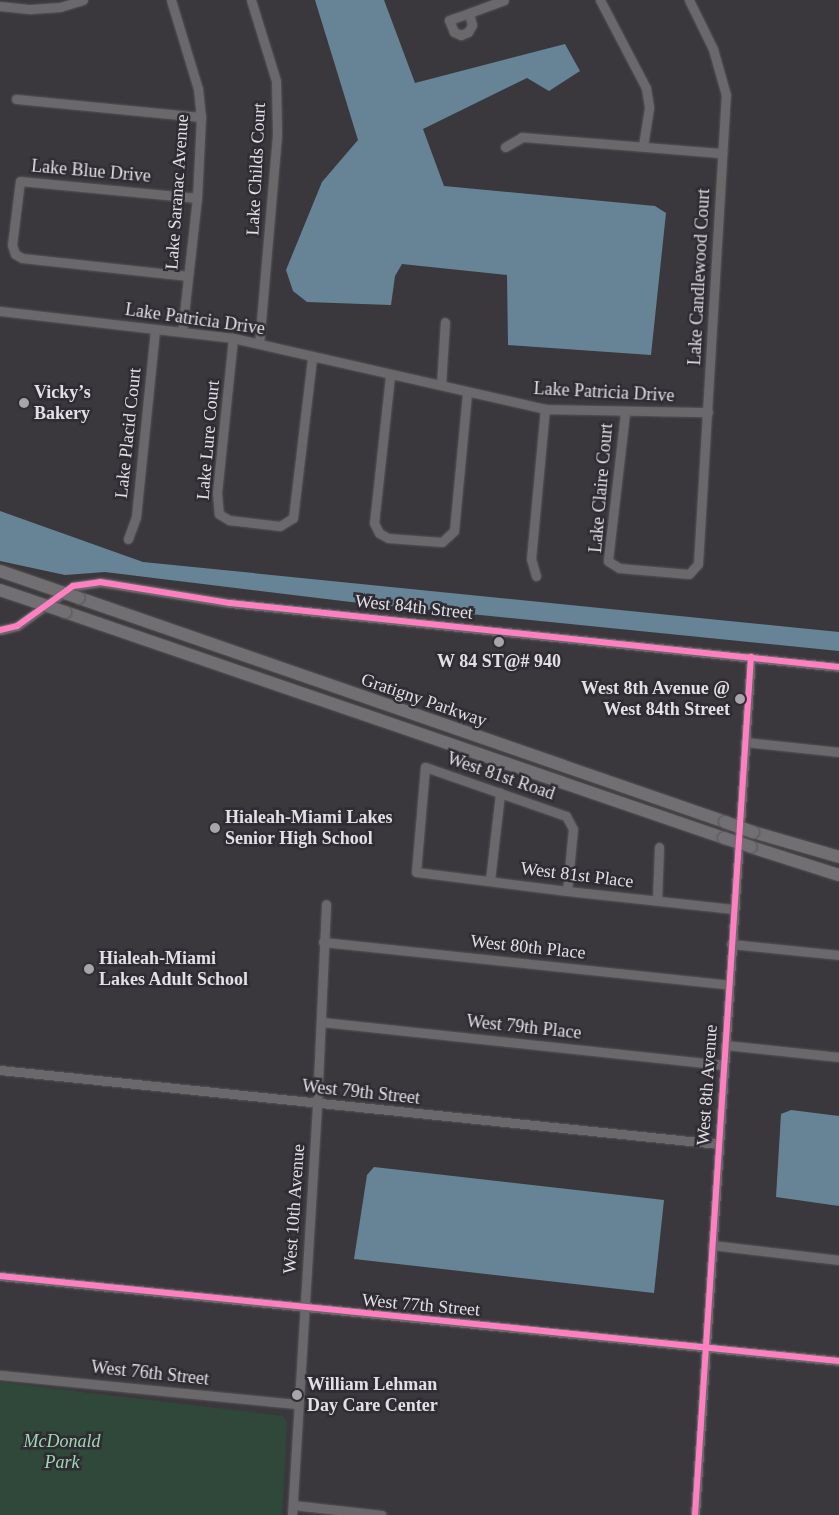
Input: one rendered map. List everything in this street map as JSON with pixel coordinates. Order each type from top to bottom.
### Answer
[{"type":"highway","name":"Gratigny Parkway","points":[[0,571],[753,832],[839,857]]},
{"type":"highway","name":"Gratigny Parkway","points":[[0,590],[724,838],[839,875]]},
{"type":"street","points":[[0,6],[31,9],[60,7],[83,0]]},
{"type":"street","name":"Lake Saranac Avenue","points":[[171,0],[198,89],[201,117],[197,198],[182,331]]},
{"type":"street","name":"Lake Childs Court","points":[[251,0],[276,81],[277,135],[259,343]]},
{"type":"street","points":[[469,13],[472,26],[461,35],[454,32],[449,20],[504,0]]},
{"type":"street","points":[[600,0],[646,88],[649,108],[643,147]]},
{"type":"street","name":"Lake Candlewood Court","points":[[689,0],[714,49],[726,95],[721,153],[698,564]]},
{"type":"street","points":[[16,99],[201,117]]},
{"type":"street","points":[[505,147],[522,137],[721,153]]},
{"type":"street","name":"Lake Blue Drive","points":[[188,276],[22,258],[15,254],[12,245],[20,181],[197,198]]},
{"type":"street","name":"Lake Patricia Drive","points":[[0,311],[233,338],[390,376],[441,385],[467,394],[544,409],[625,413],[708,412]]},
{"type":"street","points":[[441,385],[445,322]]},
{"type":"street","name":"Lake Placid Court","points":[[128,539],[136,517],[155,329]]},
{"type":"street","name":"Lake Lure Court","points":[[233,338],[216,493],[219,514],[229,520],[280,526],[293,518],[312,358]]},
{"type":"street","points":[[390,376],[374,523],[379,533],[388,538],[442,542],[449,539],[454,531],[467,394]]},
{"type":"street","points":[[536,576],[531,559],[544,409]]},
{"type":"street","name":"Lake Claire Court","points":[[625,413],[608,561],[619,568],[689,574],[698,564]]},
{"type":"street","name":"West 84th Street","points":[[0,630],[23,622],[73,586],[100,582],[230,603],[839,667]]},
{"type":"street","name":"West 8th Avenue","points":[[695,1515],[750,657]]},
{"type":"street","points":[[745,742],[839,752]]},
{"type":"street","name":"West 81st Road","points":[[416,872],[425,767],[566,816],[573,829],[568,891]]},
{"type":"street","points":[[490,880],[500,792]]},
{"type":"street","points":[[657,900],[659,847]]},
{"type":"street","name":"West 81st Place","points":[[416,872],[734,909]]},
{"type":"street","name":"West 10th Avenue","points":[[292,1510],[297,1404],[322,1022],[323,942],[326,904]]},
{"type":"street","name":"West 80th Place","points":[[323,942],[729,985]]},
{"type":"street","points":[[731,944],[839,955]]},
{"type":"street","name":"West 79th Place","points":[[322,1022],[724,1065]]},
{"type":"street","points":[[725,1045],[839,1057]]},
{"type":"street","name":"West 79th Street","points":[[0,1070],[718,1144]]},
{"type":"street","points":[[712,1245],[839,1260]]},
{"type":"street","name":"West 77th Street","points":[[0,1276],[304,1309],[706,1346],[839,1361]]},
{"type":"street","name":"West 76th Street","points":[[0,1375],[297,1404]]},
{"type":"street","points":[[292,1510],[381,1515]]},
{"type":"green space","name":"McDonald Park","points":[[0,1382],[283,1416],[287,1422],[282,1515],[0,1515]]},
{"type":"water","points":[[315,0],[384,0],[415,83],[565,44],[580,71],[549,91],[527,78],[423,129],[444,186],[655,206],[666,213],[651,355],[508,345],[507,275],[402,264],[395,276],[391,305],[307,302],[293,291],[286,270],[322,182],[358,140]]},
{"type":"water","points":[[0,511],[143,562],[839,632],[839,651],[351,602],[105,572],[65,575],[0,561]]},
{"type":"water","points":[[791,1110],[839,1116],[839,1206],[776,1197],[781,1114]]},
{"type":"water","points":[[374,1167],[664,1200],[654,1293],[354,1259],[367,1175]]},
{"type":"cycle path","points":[[0,630],[17,626],[73,586],[100,582],[230,603],[839,667]]},
{"type":"cycle path","points":[[695,1515],[751,657]]},
{"type":"cycle path","points":[[0,1276],[839,1361]]},
{"type":"place","name":"Vicky’s Bakery","points":[[24,403]]},
{"type":"place","name":"W 84 ST@# 940","points":[[499,642]]},
{"type":"place","name":"West 8th Avenue @ West 84th Street","points":[[740,699]]},
{"type":"place","name":"Hialeah-Miami Lakes Senior High School","points":[[215,828]]},
{"type":"place","name":"Hialeah-Miami Lakes Adult School","points":[[89,969]]},
{"type":"place","name":"William Lehman Day Care Center","points":[[297,1395]]}]
